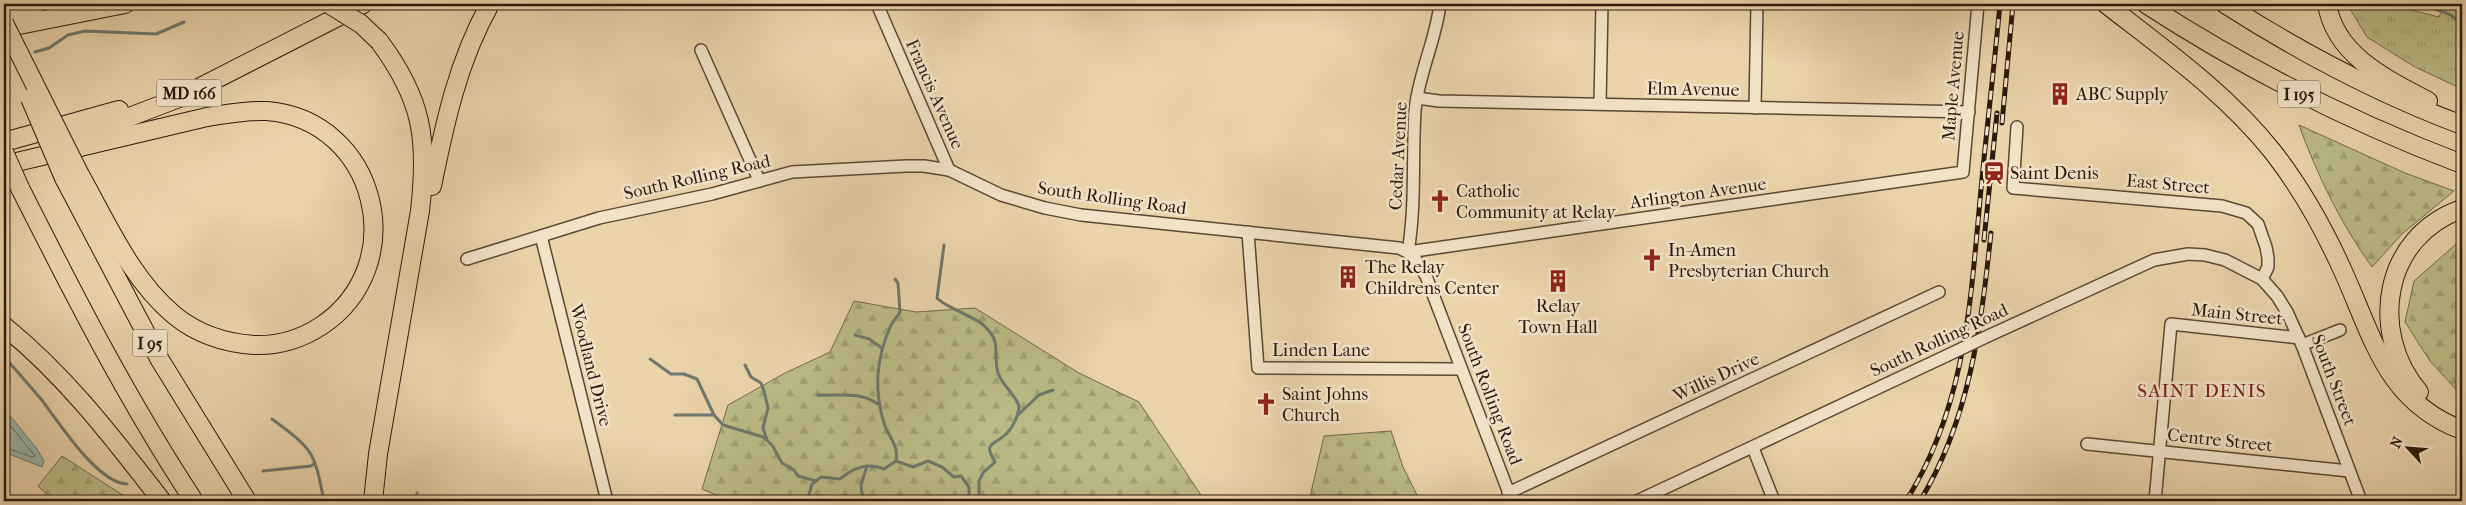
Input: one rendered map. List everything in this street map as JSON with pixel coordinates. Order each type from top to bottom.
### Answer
[{"type":"highway","points":[[4,12],[36,4]]},
{"type":"highway","points":[[4,28],[125,4]]},
{"type":"highway","points":[[329,4],[361,24],[379,41],[399,68],[411,92],[424,140],[425,172],[420,211],[378,454],[373,501]]},
{"type":"highway","points":[[4,142],[112,113],[363,4]]},
{"type":"highway","name":"MD 166","points":[[4,157],[60,144],[179,98],[363,4]]},
{"type":"highway","points":[[403,313],[447,114],[465,54],[490,4]]},
{"type":"highway","points":[[2106,4],[2214,90],[2263,140],[2292,178],[2326,234],[2370,338],[2392,376],[2410,399],[2428,414],[2462,430]]},
{"type":"highway","name":"I 195","points":[[2146,4],[2216,48],[2283,86],[2359,122],[2462,164]]},
{"type":"highway","name":"I 195","points":[[2225,4],[2301,50],[2363,84],[2462,125]]},
{"type":"highway","points":[[2327,4],[2334,29],[2357,57],[2396,84],[2462,117]]},
{"type":"highway","points":[[4,23],[72,177],[160,302],[182,320],[215,338],[234,344],[278,345],[297,339],[330,320],[346,306],[367,271],[373,247],[375,220],[371,199],[361,173],[348,154],[332,138],[312,125],[289,115],[267,111],[240,111],[207,117],[4,165]]},
{"type":"highway","name":"I 95","points":[[4,35],[160,360],[247,501]]},
{"type":"highway","name":"I 95","points":[[4,152],[20,188],[96,338],[161,451],[194,501]]},
{"type":"highway","points":[[4,157],[20,188]]},
{"type":"highway","points":[[2462,209],[2437,222],[2420,236],[2408,251],[2396,273],[2390,294],[2388,315],[2391,339],[2406,376],[2432,404],[2462,417]]},
{"type":"highway","points":[[4,326],[30,347],[95,415],[162,501]]},
{"type":"street","name":"Francis Avenue","points":[[877,4],[949,170]]},
{"type":"street","name":"Cedar Avenue","points":[[1408,252],[1413,223],[1417,98],[1432,45],[1440,4]]},
{"type":"street","points":[[1600,104],[1602,4]]},
{"type":"street","points":[[1754,108],[1757,4]]},
{"type":"street","name":"Maple Avenue","points":[[1963,172],[1978,4]]},
{"type":"street","points":[[701,50],[759,180]]},
{"type":"street","name":"Elm Avenue","points":[[1417,98],[1439,101],[1969,112]]},
{"type":"street","name":"East Street","points":[[2017,127],[2013,188],[2222,206],[2238,210],[2253,218],[2266,247],[2268,267],[2262,278]]},
{"type":"street","name":"South Rolling Road","points":[[467,259],[608,216],[712,194],[792,172],[924,166],[949,170],[1001,195],[1045,208],[1124,220],[1390,246],[1408,252],[1419,262],[1426,276],[1510,497]]},
{"type":"street","name":"Arlington Avenue","points":[[1408,252],[1963,172]]},
{"type":"street","name":"Linden Lane","points":[[1248,232],[1258,368],[1461,368]]},
{"type":"street","name":"Woodland Drive","points":[[541,236],[607,501]]},
{"type":"street","name":"South Rolling Road","points":[[1644,500],[1988,336],[2154,260],[2171,256],[2205,255],[2225,260],[2262,278]]},
{"type":"street","name":"South Street","points":[[2262,278],[2277,296],[2301,342],[2361,501]]},
{"type":"street","name":"Willis Drive","points":[[1510,497],[1939,292]]},
{"type":"street","name":"Main Street","points":[[2160,451],[2171,324],[2301,342],[2340,330]]},
{"type":"street","name":"Centre Street","points":[[2087,444],[2349,472]]},
{"type":"street","points":[[1753,448],[1774,501]]},
{"type":"street","points":[[2155,501],[2160,451]]},
{"type":"green space","points":[[2347,4],[2402,4],[2404,8],[2439,17],[2445,4],[2462,4],[2462,89],[2415,67],[2367,37]]},
{"type":"green space","points":[[2299,125],[2405,173],[2454,191],[2402,234],[2372,267],[2350,234],[2331,199]]},
{"type":"green space","points":[[2462,239],[2462,396],[2430,361],[2405,322],[2414,281]]},
{"type":"green space","points":[[854,301],[916,312],[975,308],[1079,373],[1139,402],[1201,495],[1183,501],[730,501],[702,489],[728,405],[785,373],[830,352]]},
{"type":"green space","points":[[1391,431],[1403,467],[1420,501],[1309,501],[1324,436]]},
{"type":"green space","points":[[62,456],[132,501],[54,501],[38,486]]},
{"type":"water","points":[[4,408],[37,449],[44,461],[42,467],[4,452]]},
{"type":"waterway","points":[[2424,4],[2449,14],[2462,25]]},
{"type":"waterway","points":[[35,52],[49,48],[68,35],[85,31],[156,34],[184,22]]},
{"type":"waterway","points":[[944,245],[937,298],[981,323],[993,336],[998,373],[1019,406],[1016,418],[1010,429],[991,445],[991,456],[995,462],[983,473],[979,481],[979,501]]},
{"type":"waterway","points":[[807,501],[812,484],[821,477],[840,479],[861,467],[872,466],[884,469],[896,461],[895,447],[881,413],[878,387],[879,362],[882,350],[891,325],[900,312],[898,283],[895,279]]},
{"type":"waterway","points":[[855,335],[869,339],[882,348]]},
{"type":"waterway","points":[[5,358],[41,399],[91,462],[115,481],[127,484]]},
{"type":"waterway","points":[[650,359],[671,374],[684,374],[697,379],[714,415],[723,425],[763,437],[772,445],[782,463],[794,470],[798,476],[816,481]]},
{"type":"waterway","points":[[745,365],[751,377],[761,383],[764,391],[768,408],[763,428],[767,440]]},
{"type":"waterway","points":[[1018,415],[1039,395],[1053,390]]},
{"type":"waterway","points":[[818,395],[864,397],[878,404]]},
{"type":"waterway","points":[[675,415],[714,415]]},
{"type":"waterway","points":[[272,419],[304,445],[310,453],[318,471],[324,501]]},
{"type":"waterway","points":[[896,461],[913,467],[928,461],[942,467],[954,477],[961,476],[969,487],[969,501]]},
{"type":"waterway","points":[[263,471],[311,466],[315,463]]},
{"type":"waterway","points":[[863,501],[861,485],[867,466]]},
{"type":"waterway","points":[[417,493],[417,501]]},
{"type":"railway","points":[[1906,501],[1926,465],[1941,429],[1953,393],[1961,355],[1973,279],[2000,4]]},
{"type":"railway","points":[[2002,123],[2013,4]]},
{"type":"railway","points":[[1984,240],[1997,113]]},
{"type":"railway","points":[[1920,501],[1937,470],[1951,438],[1962,405],[1983,303],[1991,233]]},
{"type":"place","name":"ABC Supply","points":[[2060,94]]},
{"type":"place","name":"Saint Denis","points":[[1994,173]]},
{"type":"place","name":"Catholic Community at Relay","points":[[1440,201]]},
{"type":"place","name":"In-Amen Presbyterian Church","points":[[1652,260]]},
{"type":"place","name":"The Relay Childrens Center","points":[[1348,277]]},
{"type":"place","name":"Relay Town Hall","points":[[1558,281]]},
{"type":"place","name":"Saint Johns Church","points":[[1266,404]]},
{"type":"district","name":"SAINT DENIS","points":[[2202,390]]}]
